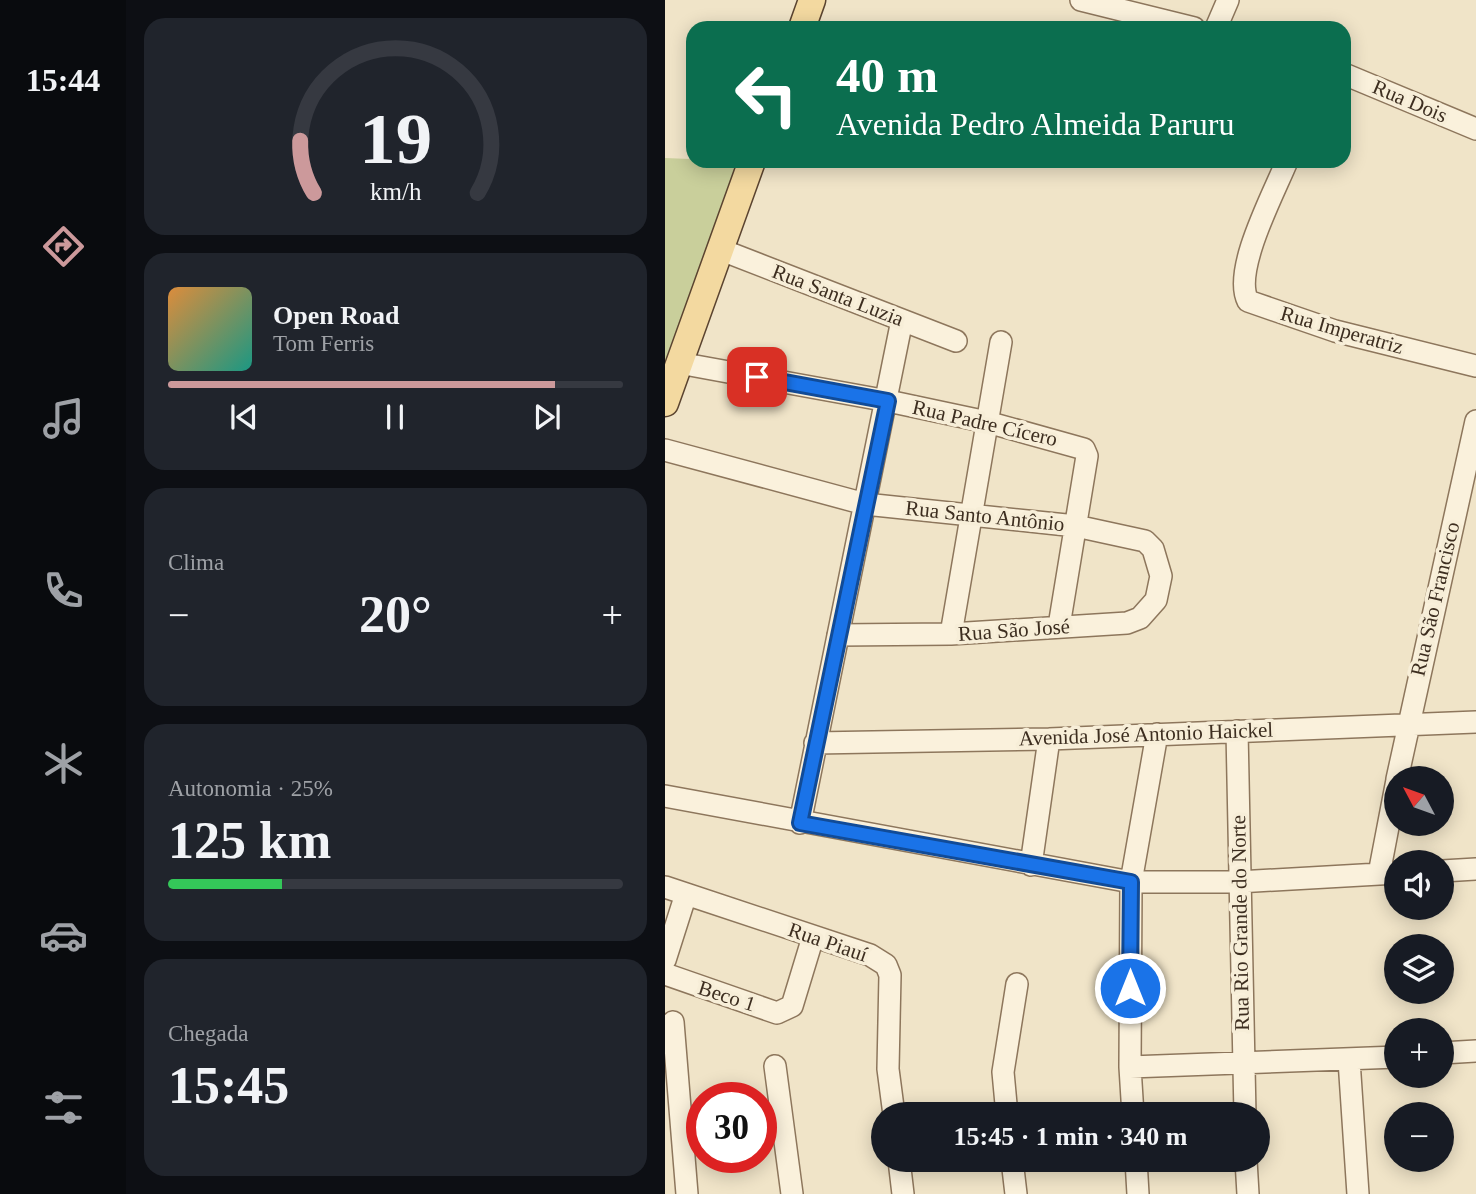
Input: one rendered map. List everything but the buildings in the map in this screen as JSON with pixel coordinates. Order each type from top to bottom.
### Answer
[{"type":"main road","points":[[804,21],[812,0]]},
{"type":"main road","points":[[665,403],[749,168]]},
{"type":"street","points":[[1081,0],[1166,21]]},
{"type":"street","points":[[1219,21],[1228,0]]},
{"type":"street","name":"Rua Dois","points":[[1351,77],[1476,129]]},
{"type":"street","name":"Rua Imperatriz","points":[[1284,168],[1246,262],[1243,291],[1248,301],[1335,331],[1476,366]]},
{"type":"street","name":"Rua Santa Luzia","points":[[719,249],[956,341]]},
{"type":"street","points":[[800,823],[888,401],[902,320]]},
{"type":"street","points":[[951,634],[1001,342]]},
{"type":"street","name":"Rua Padre Cícero","points":[[679,363],[987,422],[1084,449],[1087,456],[1076,526]]},
{"type":"street","name":"Rua São Francisco","points":[[1399,766],[1407,723],[1469,481],[1476,421]]},
{"type":"street","name":"Rua Santo Antônio","points":[[665,450],[865,504],[1076,526],[1145,541],[1153,549],[1161,576]]},
{"type":"street","points":[[1059,626],[1076,526]]},
{"type":"street","name":"Rua São José","points":[[838,635],[951,634],[1127,623],[1140,618],[1156,600],[1161,576]]},
{"type":"street","name":"Avenida José Antonio Haickel","points":[[815,743],[1049,739],[1476,722]]},
{"type":"street","name":"Rua Rio Grande do Norte","points":[[1237,731],[1244,1102]]},
{"type":"street","points":[[1132,1102],[1131,882],[1157,734]]},
{"type":"street","points":[[1031,865],[1049,739]]},
{"type":"street","points":[[665,796],[1131,882],[1238,881],[1384,874]]},
{"type":"street","points":[[1454,870],[1476,869]]},
{"type":"street","name":"Rua Piauí","points":[[665,887],[870,955],[886,965],[890,975],[888,1069],[892,1102]]},
{"type":"street","points":[[665,960],[686,894]]},
{"type":"street","name":"Beco 1","points":[[665,974],[777,1013],[789,1009],[813,937]]},
{"type":"street","points":[[1006,1102],[1003,1072],[1017,984]]},
{"type":"street","points":[[673,1022],[671,1075],[687,1194]]},
{"type":"street","points":[[1454,1052],[1476,1051]]},
{"type":"street","points":[[1130,1067],[1384,1057]]},
{"type":"street","points":[[1349,1060],[1358,1194]]},
{"type":"street","points":[[775,1066],[792,1194]]},
{"type":"street","points":[[900,1172],[903,1194]]},
{"type":"street","points":[[1014,1172],[1016,1194]]},
{"type":"street","points":[[1137,1172],[1138,1194]]},
{"type":"street","points":[[1247,1172],[1248,1194]]},
{"type":"green space","points":[[665,158],[686,159],[686,168],[738,168],[665,378]]},
{"type":"route","points":[[757,377],[888,401],[800,823],[1131,882],[1130,988]]}]
